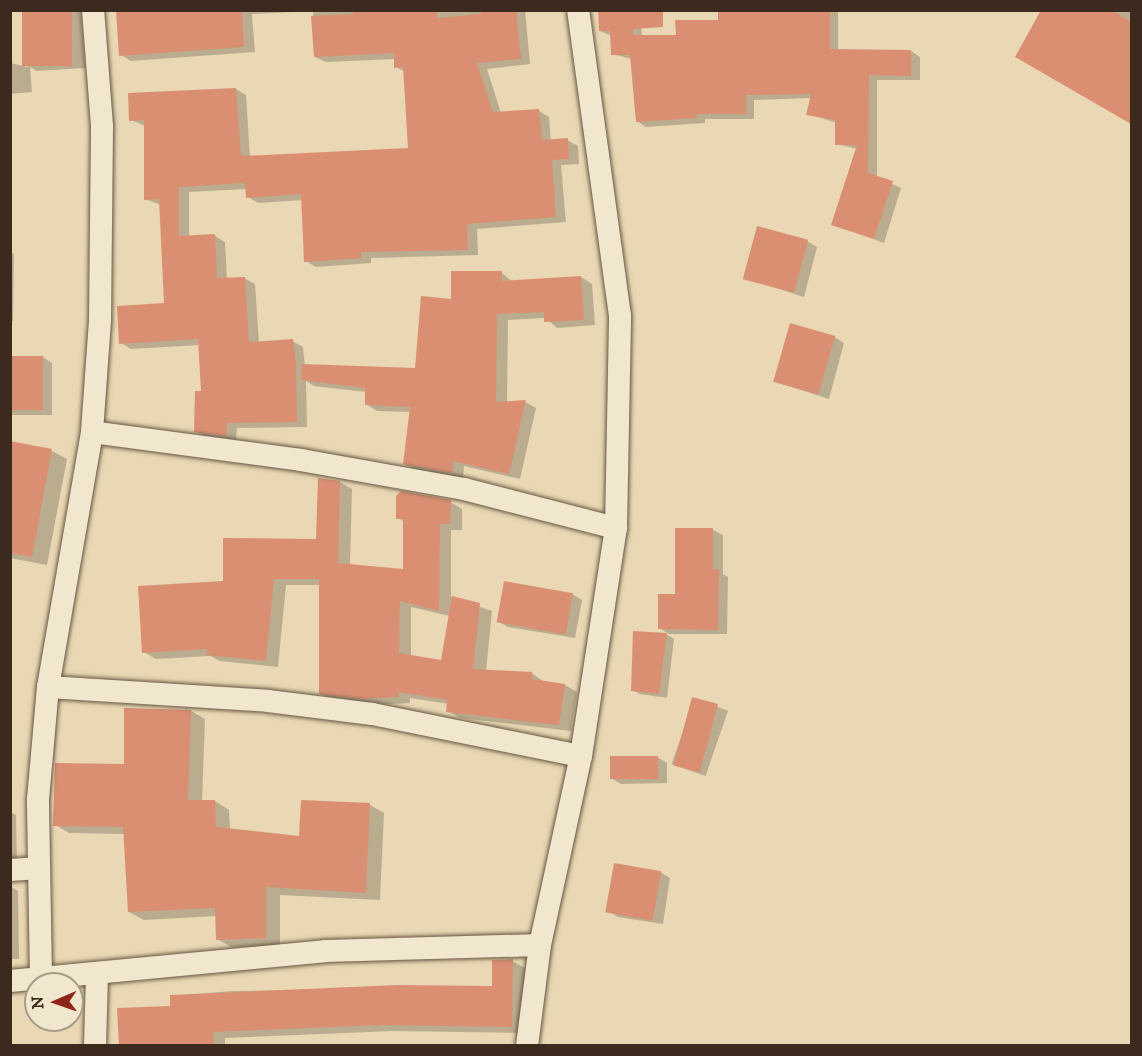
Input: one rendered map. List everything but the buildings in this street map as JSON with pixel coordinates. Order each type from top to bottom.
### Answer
[{"type":"street","points":[[41,972],[36,868],[48,687],[92,432],[100,320],[102,137],[93,10]]},
{"type":"street","points":[[527,1046],[540,945],[581,756],[615,528],[620,316],[578,10]]},
{"type":"street","points":[[92,432],[301,460],[464,489],[615,528]]},
{"type":"street","points":[[48,687],[268,700],[372,714],[581,756]]},
{"type":"street","points":[[10,870],[36,868]]},
{"type":"street","points":[[84,975],[326,951],[540,945]]},
{"type":"street","points":[[95,1046],[96,975]]}]
